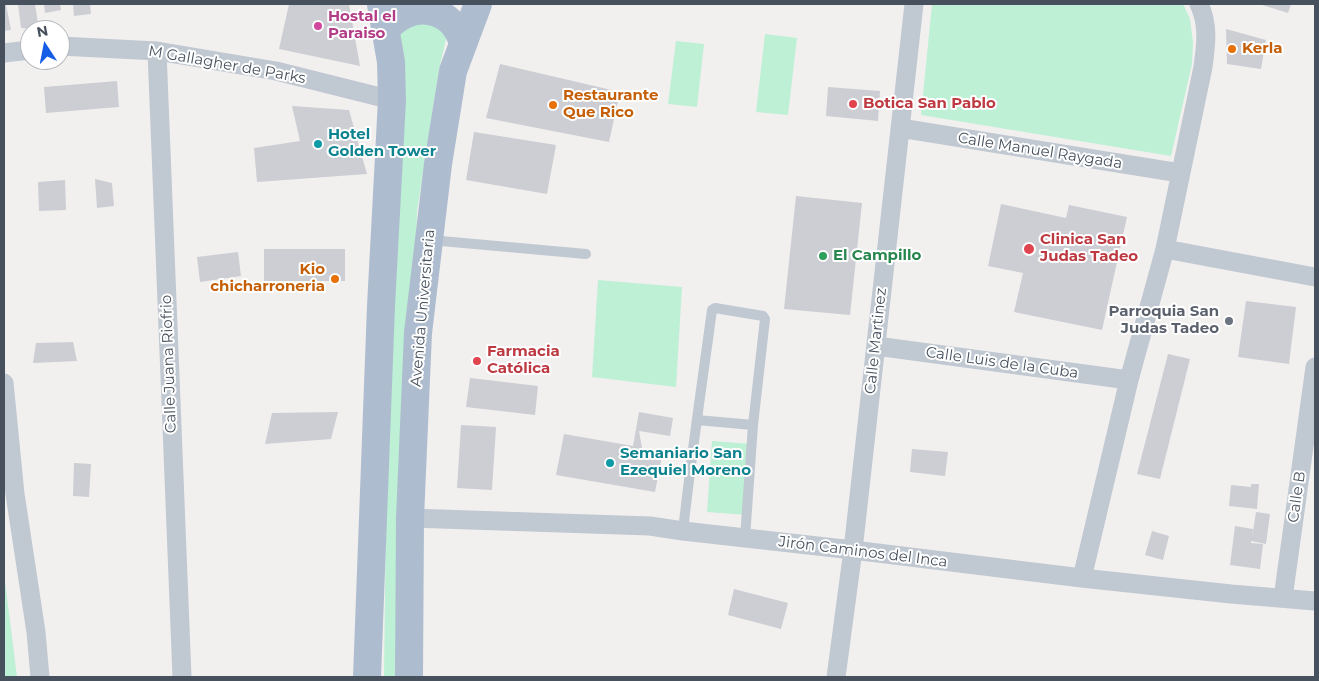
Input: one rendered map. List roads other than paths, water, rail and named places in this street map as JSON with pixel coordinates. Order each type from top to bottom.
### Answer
[{"type":"main road","points":[[367,677],[381,306],[392,100],[391,62],[381,4]]},
{"type":"main road","name":"Avenida Universitaria","points":[[409,677],[410,518],[418,333],[438,164],[453,71],[478,4]]},
{"type":"main road","points":[[386,30],[396,19],[406,14],[428,11],[439,14],[453,24],[463,44]]},
{"type":"street","name":"Calle Martinez","points":[[836,677],[853,550],[914,4]]},
{"type":"street","points":[[1082,578],[1129,380],[1165,249],[1203,67],[1207,41],[1204,14],[1199,4]]},
{"type":"street","name":"M Gallagher de Parks","points":[[70,47],[157,52],[276,71],[392,100]]},
{"type":"street","points":[[4,53],[20,51]]},
{"type":"street","name":"Calle Juana Riofrio","points":[[157,52],[182,677]]},
{"type":"street","name":"Calle Manuel Raygada","points":[[900,128],[1180,173]]},
{"type":"street","points":[[1165,249],[1315,277]]},
{"type":"street","name":"Calle Luis de la Cuba","points":[[876,346],[1129,380]]},
{"type":"street","name":"Calle B","points":[[1283,598],[1310,436],[1315,367]]},
{"type":"street","points":[[4,383],[16,494],[36,632],[40,677]]},
{"type":"street","name":"Jirón Caminos del Inca","points":[[410,518],[650,526],[683,532],[853,550],[1082,578],[1315,601]]},
{"type":"lane","points":[[429,240],[586,254]]},
{"type":"lane","points":[[683,532],[712,310],[715,308],[763,316],[765,319],[753,425],[745,538]]},
{"type":"lane","points":[[697,420],[753,425]]},
{"type":"place","name":"Hostal el Paraiso","points":[[318,26]]},
{"type":"place","name":"Kerla","points":[[1232,49]]},
{"type":"place","name":"Botica San Pablo","points":[[853,104]]},
{"type":"place","name":"Restaurante Que Rico","points":[[553,105]]},
{"type":"place","name":"Hotel Golden Tower","points":[[318,144]]},
{"type":"place","name":"Clinica San Judas Tadeo","points":[[1029,249]]},
{"type":"place","name":"El Campillo","points":[[823,256]]},
{"type":"place","name":"Kio chicharroneria","points":[[335,279]]},
{"type":"place","name":"Parroquia San Judas Tadeo","points":[[1229,321]]},
{"type":"place","name":"Farmacia Católica","points":[[477,361]]},
{"type":"place","name":"Semaniario San Ezequiel Moreno","points":[[610,463]]}]
